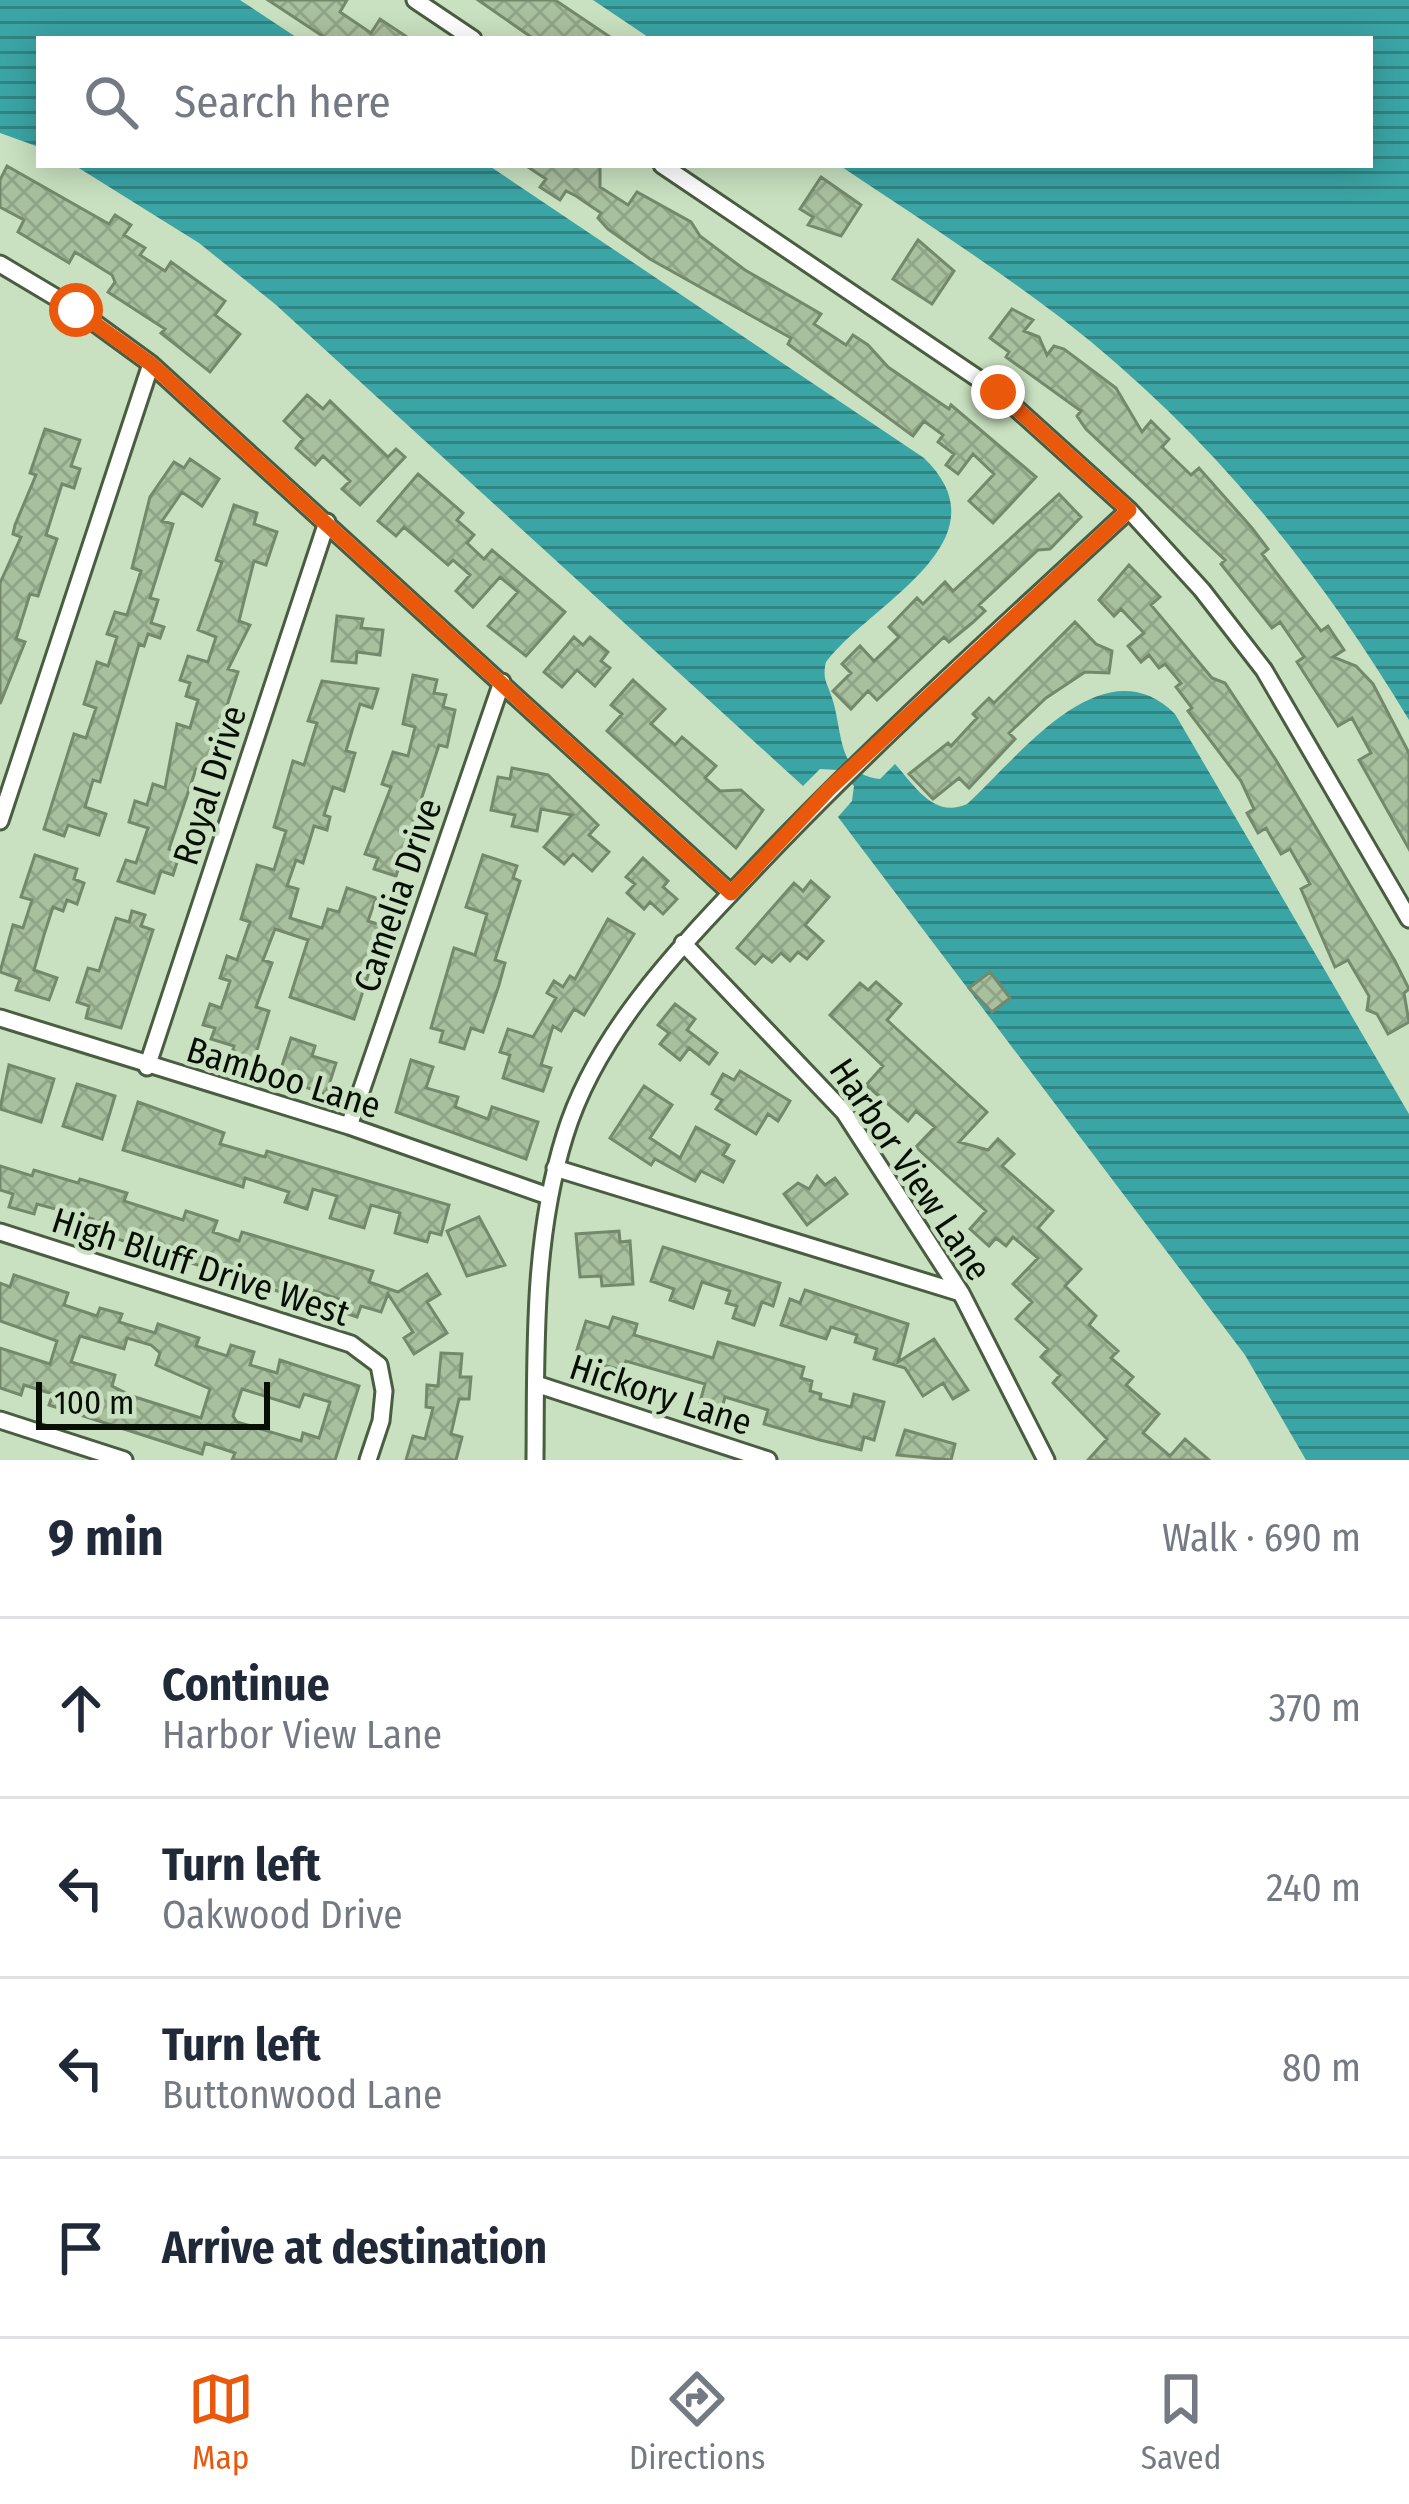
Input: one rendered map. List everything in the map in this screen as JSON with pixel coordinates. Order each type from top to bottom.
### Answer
[{"type":"street","points":[[415,0],[469,36]]},
{"type":"street","points":[[666,168],[998,392],[1129,510],[1202,590],[1264,670],[1409,919]]},
{"type":"street","points":[[0,264],[76,310],[151,364],[731,893]]},
{"type":"street","points":[[0,821],[151,364]]},
{"type":"street","points":[[535,1460],[541,1232],[548,1196],[590,1077],[626,1019],[683,943],[829,789],[1129,510]]},
{"type":"street","name":"Royal Drive","points":[[147,1066],[327,522]]},
{"type":"street","name":"Camelia Drive","points":[[349,1126],[502,682]]},
{"type":"street","name":"Harbor View Lane","points":[[683,943],[844,1112],[961,1293],[1046,1460]]},
{"type":"street","name":"Bamboo Lane","points":[[0,1018],[349,1126],[548,1196]]},
{"type":"street","points":[[555,1168],[961,1293]]},
{"type":"street","name":"High Bluff Drive West","points":[[0,1232],[351,1344],[379,1365],[384,1391],[381,1421],[368,1460]]},
{"type":"street","name":"Hickory Lane","points":[[536,1384],[768,1460]]},
{"type":"street","points":[[0,1420],[124,1460]]},
{"type":"water","points":[[0,0],[240,0],[294,36],[36,36],[36,146],[0,133]]},
{"type":"water","points":[[593,0],[1409,0],[1409,720],[1297,556],[1165,408],[1037,300],[844,168],[1373,168],[1373,36],[647,36]]},
{"type":"water","points":[[79,168],[492,168],[924,458],[946,488],[951,517],[942,544],[899,594],[826,662],[826,680],[848,760],[866,776],[880,779],[895,764],[926,798],[955,807],[967,804],[1036,736],[1091,699],[1119,691],[1147,695],[1175,714],[1409,1114],[1409,1460],[1306,1460],[1245,1355],[838,817],[852,801],[854,786],[838,770],[820,769],[803,786],[275,304],[199,243]]},
{"type":"building","points":[[268,0],[347,0],[340,12],[371,33],[380,19],[406,36],[322,36]]},
{"type":"building","points":[[478,0],[555,0],[609,36],[530,36]]},
{"type":"building","points":[[7,166],[109,224],[115,215],[131,225],[124,235],[145,248],[140,255],[165,271],[171,262],[225,301],[215,315],[240,334],[210,372],[161,333],[165,329],[108,292],[115,282],[112,275],[75,252],[69,263],[18,232],[24,220],[0,207],[0,180]]},
{"type":"building","points":[[530,168],[600,168],[600,187],[628,205],[637,192],[691,222],[700,236],[745,270],[821,314],[814,324],[846,345],[853,335],[868,345],[888,367],[949,409],[951,405],[1036,477],[993,523],[969,501],[994,474],[973,454],[958,474],[946,465],[954,454],[938,442],[943,435],[924,421],[913,436],[788,344],[791,338],[650,259],[608,229],[598,218],[601,213],[576,196],[566,191],[560,200],[540,187],[546,179]]},
{"type":"building","points":[[821,177],[861,205],[841,236],[808,225],[813,217],[800,209]]},
{"type":"building","points":[[918,240],[954,271],[932,304],[893,279]]},
{"type":"building","points":[[1012,309],[1033,320],[1024,331],[1039,337],[1047,355],[1054,346],[1064,349],[1116,388],[1142,432],[1151,421],[1169,439],[1162,447],[1191,475],[1199,468],[1268,549],[1262,554],[1321,631],[1328,626],[1344,650],[1333,657],[1356,666],[1373,684],[1409,753],[1409,849],[1359,760],[1371,753],[1352,718],[1338,726],[1297,662],[1304,657],[1280,622],[1272,628],[1221,564],[1225,560],[1086,429],[1077,416],[1081,411],[1006,357],[1009,352],[990,338]]},
{"type":"building","points":[[307,395],[323,409],[330,401],[388,457],[396,449],[405,457],[360,505],[342,489],[350,481],[323,456],[315,465],[296,448],[303,439],[284,421]]},
{"type":"building","points":[[45,429],[80,440],[71,466],[80,469],[74,488],[62,484],[46,535],[57,539],[38,596],[30,594],[16,639],[25,642],[0,704],[0,583],[21,537],[13,534],[15,525],[36,475],[30,473]]},
{"type":"building","points":[[190,459],[219,479],[202,506],[182,492],[162,521],[173,524],[150,598],[158,600],[151,623],[164,627],[160,638],[148,634],[144,646],[139,644],[100,782],[93,780],[85,807],[106,814],[99,835],[68,825],[64,836],[44,829],[74,734],[86,738],[96,708],[84,704],[97,662],[108,666],[117,637],[107,634],[115,612],[127,615],[141,571],[132,568],[150,497],[174,462],[184,468]]},
{"type":"building","points":[[418,474],[463,513],[457,520],[474,535],[467,543],[484,559],[492,550],[565,612],[526,656],[488,626],[518,592],[500,577],[473,607],[456,591],[470,575],[453,560],[448,565],[404,527],[396,536],[378,521]]},
{"type":"building","points":[[1059,494],[1081,517],[1050,549],[1038,550],[979,605],[985,611],[972,623],[949,642],[944,637],[877,700],[868,691],[851,709],[833,691],[851,673],[842,664],[860,646],[874,661],[899,637],[889,627],[917,598],[923,604],[945,582],[953,591]]},
{"type":"building","points":[[234,505],[257,513],[254,524],[277,532],[266,565],[254,561],[239,621],[250,625],[228,669],[238,672],[205,772],[196,769],[169,849],[180,853],[173,875],[161,871],[154,893],[118,881],[126,860],[136,863],[148,828],[129,822],[135,801],[147,805],[153,784],[165,788],[177,724],[190,728],[198,700],[186,696],[190,683],[180,680],[188,656],[208,662],[216,637],[198,630],[222,562],[216,560]]},
{"type":"building","points":[[1129,565],[1160,597],[1151,605],[1212,678],[1225,683],[1276,760],[1395,961],[1409,989],[1404,993],[1409,1022],[1388,1034],[1377,1014],[1367,1010],[1369,996],[1348,960],[1335,967],[1301,889],[1310,884],[1290,849],[1281,854],[1266,828],[1258,833],[1247,813],[1254,809],[1241,781],[1188,711],[1192,708],[1176,687],[1181,683],[1165,664],[1159,668],[1149,655],[1141,662],[1128,646],[1144,633],[1121,609],[1114,616],[1099,600]]},
{"type":"building","points":[[337,616],[363,619],[361,628],[383,630],[380,655],[357,652],[356,663],[332,661]]},
{"type":"building","points":[[1075,622],[1096,644],[1112,651],[1109,673],[1085,672],[1046,698],[1009,733],[1015,739],[969,788],[959,778],[933,799],[909,774],[948,743],[951,746],[989,698],[994,703]]},
{"type":"building","points":[[574,637],[583,645],[590,637],[608,652],[601,661],[610,668],[595,686],[577,670],[562,687],[544,672]]},
{"type":"building","points":[[413,675],[437,680],[434,693],[446,695],[443,707],[455,710],[447,747],[439,745],[396,876],[374,869],[378,858],[365,854],[391,787],[382,784],[393,752],[408,756],[415,727],[403,724]]},
{"type":"building","points":[[633,680],[665,709],[651,724],[675,745],[682,737],[716,766],[705,778],[720,791],[741,790],[763,810],[736,848],[607,731],[622,714],[611,705]]},
{"type":"building","points":[[322,681],[378,689],[372,708],[360,704],[346,751],[355,753],[344,791],[333,787],[324,815],[330,817],[327,830],[314,826],[303,863],[296,860],[287,886],[298,889],[290,918],[322,928],[328,909],[339,912],[347,888],[376,898],[368,921],[384,926],[354,1019],[290,997],[308,940],[275,929],[263,960],[272,963],[256,1007],[269,1011],[253,1063],[231,1056],[234,1046],[211,1039],[215,1028],[203,1025],[210,1004],[221,1008],[230,981],[220,978],[227,956],[237,960],[250,922],[241,919],[257,865],[274,870],[286,831],[274,827],[293,761],[304,765],[317,723],[308,721]]},
{"type":"building","points":[[512,768],[548,775],[598,825],[589,835],[609,852],[592,871],[573,854],[564,864],[544,847],[572,815],[541,809],[537,831],[512,826],[515,815],[491,810],[498,777],[510,779]]},
{"type":"building","points":[[35,855],[77,869],[74,879],[84,883],[77,904],[67,900],[63,911],[53,907],[44,935],[34,970],[57,978],[49,1000],[16,990],[20,979],[0,972],[13,925],[23,928],[32,900],[21,897]]},
{"type":"building","points":[[483,855],[517,866],[513,878],[520,881],[495,960],[505,963],[499,985],[483,1032],[471,1028],[464,1049],[440,1042],[443,1031],[431,1028],[454,948],[475,955],[487,914],[466,907]]},
{"type":"building","points":[[643,858],[668,881],[663,887],[677,899],[663,914],[650,902],[644,909],[627,893],[635,884],[626,877]]},
{"type":"building","points":[[811,881],[829,897],[805,925],[823,941],[807,959],[798,952],[790,961],[781,953],[772,962],[763,955],[755,964],[737,948],[794,883],[803,891]]},
{"type":"building","points":[[132,911],[145,915],[141,926],[153,930],[121,1028],[86,1018],[89,1006],[77,1002],[88,968],[99,971],[116,918],[129,922]]},
{"type":"building","points":[[608,919],[634,934],[584,1015],[574,1009],[561,1031],[553,1026],[541,1065],[551,1068],[543,1091],[503,1078],[510,1055],[500,1052],[508,1029],[533,1037],[556,998],[547,993],[554,981],[563,987],[570,976],[575,979]]},
{"type":"building","points":[[990,972],[1010,998],[992,1012],[969,988]]},
{"type":"building","points":[[876,982],[901,1004],[887,1020],[987,1112],[959,1142],[988,1150],[998,1139],[1014,1154],[1002,1166],[1053,1211],[1038,1228],[1081,1269],[1065,1286],[1096,1316],[1089,1325],[1118,1351],[1111,1358],[1133,1377],[1126,1385],[1159,1414],[1143,1433],[1170,1456],[1185,1439],[1209,1460],[1088,1460],[1107,1439],[1053,1383],[1060,1375],[1041,1357],[1048,1349],[1016,1319],[1032,1302],[1013,1284],[1038,1258],[1013,1237],[1006,1246],[996,1238],[989,1246],[970,1229],[986,1211],[916,1147],[935,1127],[916,1111],[908,1121],[866,1085],[883,1066],[830,1015],[860,983],[868,990]]},
{"type":"building","points":[[675,1004],[695,1019],[687,1030],[717,1053],[709,1064],[689,1048],[680,1060],[660,1044],[669,1033],[658,1025]]},
{"type":"building","points":[[291,1038],[315,1046],[312,1056],[336,1063],[326,1094],[278,1078]]},
{"type":"building","points":[[411,1060],[433,1067],[426,1088],[458,1097],[455,1107],[488,1119],[492,1107],[538,1122],[526,1159],[396,1112]]},
{"type":"building","points":[[9,1065],[54,1079],[41,1122],[0,1109]]},
{"type":"building","points":[[740,1071],[790,1101],[778,1121],[768,1114],[756,1134],[716,1109],[722,1100],[712,1094],[723,1074],[734,1080]]},
{"type":"building","points":[[77,1084],[115,1096],[102,1139],[63,1126]]},
{"type":"building","points":[[644,1086],[672,1105],[650,1138],[680,1158],[696,1127],[729,1145],[723,1155],[734,1161],[723,1182],[701,1171],[695,1181],[655,1159],[651,1165],[610,1138]]},
{"type":"building","points":[[138,1102],[224,1133],[220,1144],[265,1157],[267,1151],[449,1205],[441,1235],[430,1232],[427,1242],[395,1233],[400,1213],[371,1205],[364,1228],[330,1218],[337,1196],[313,1189],[307,1209],[285,1202],[289,1192],[245,1178],[243,1187],[123,1150]]},
{"type":"building","points":[[0,1166],[32,1176],[34,1170],[78,1183],[80,1179],[127,1193],[124,1201],[183,1220],[186,1211],[217,1221],[213,1232],[239,1241],[242,1232],[373,1271],[369,1282],[398,1292],[427,1274],[440,1294],[427,1302],[447,1333],[414,1354],[404,1338],[413,1332],[388,1294],[381,1312],[361,1306],[357,1317],[337,1310],[341,1300],[309,1289],[305,1300],[90,1230],[93,1219],[37,1204],[34,1214],[9,1207],[13,1194],[0,1190]]},
{"type":"building","points":[[817,1176],[825,1185],[835,1178],[847,1194],[807,1225],[784,1194],[798,1183],[809,1189]]},
{"type":"building","points":[[479,1217],[505,1265],[467,1276],[447,1231]]},
{"type":"building","points":[[619,1231],[620,1242],[630,1241],[633,1284],[602,1286],[601,1276],[580,1277],[576,1234]]},
{"type":"building","points":[[663,1247],[780,1283],[773,1306],[762,1302],[754,1325],[733,1318],[737,1306],[726,1303],[730,1291],[702,1282],[693,1308],[670,1300],[674,1289],[651,1281]]},
{"type":"building","points":[[14,1275],[68,1293],[64,1305],[97,1316],[100,1308],[122,1314],[119,1322],[155,1333],[158,1324],[199,1338],[196,1346],[227,1356],[231,1345],[254,1352],[250,1365],[277,1373],[280,1360],[359,1386],[335,1460],[232,1460],[235,1453],[205,1443],[202,1454],[49,1405],[53,1394],[24,1385],[21,1395],[0,1388],[0,1348],[50,1364],[57,1341],[0,1321],[0,1283],[10,1287]],"holes":[[[80,1336],[124,1349],[127,1338],[151,1345],[160,1353],[156,1365],[210,1389],[201,1418],[132,1396],[112,1386],[115,1375],[71,1362]],[[242,1389],[299,1407],[304,1394],[330,1402],[319,1438],[303,1433],[301,1441],[237,1422],[233,1416]]]},
{"type":"building","points":[[805,1290],[908,1324],[898,1362],[934,1339],[968,1390],[953,1399],[943,1383],[923,1396],[905,1368],[874,1359],[877,1349],[855,1342],[857,1335],[831,1327],[826,1339],[781,1325],[790,1299],[800,1303]]},
{"type":"building","points":[[613,1317],[637,1324],[634,1335],[713,1358],[718,1342],[804,1367],[801,1378],[812,1381],[810,1391],[821,1394],[820,1399],[851,1407],[854,1394],[884,1402],[874,1440],[864,1437],[861,1450],[820,1440],[764,1424],[768,1410],[725,1397],[722,1408],[700,1402],[705,1384],[626,1361],[623,1371],[575,1356],[586,1321],[609,1328]]},
{"type":"building","points":[[441,1353],[462,1354],[460,1377],[471,1377],[469,1399],[459,1399],[451,1434],[462,1437],[456,1460],[406,1460],[413,1436],[425,1439],[433,1408],[426,1407],[427,1385],[438,1386]]},
{"type":"building","points":[[905,1430],[955,1444],[951,1460],[897,1455]]},
{"type":"route","points":[[76,310],[151,364],[731,893],[829,789],[1129,510],[1057,439],[998,392]]}]
